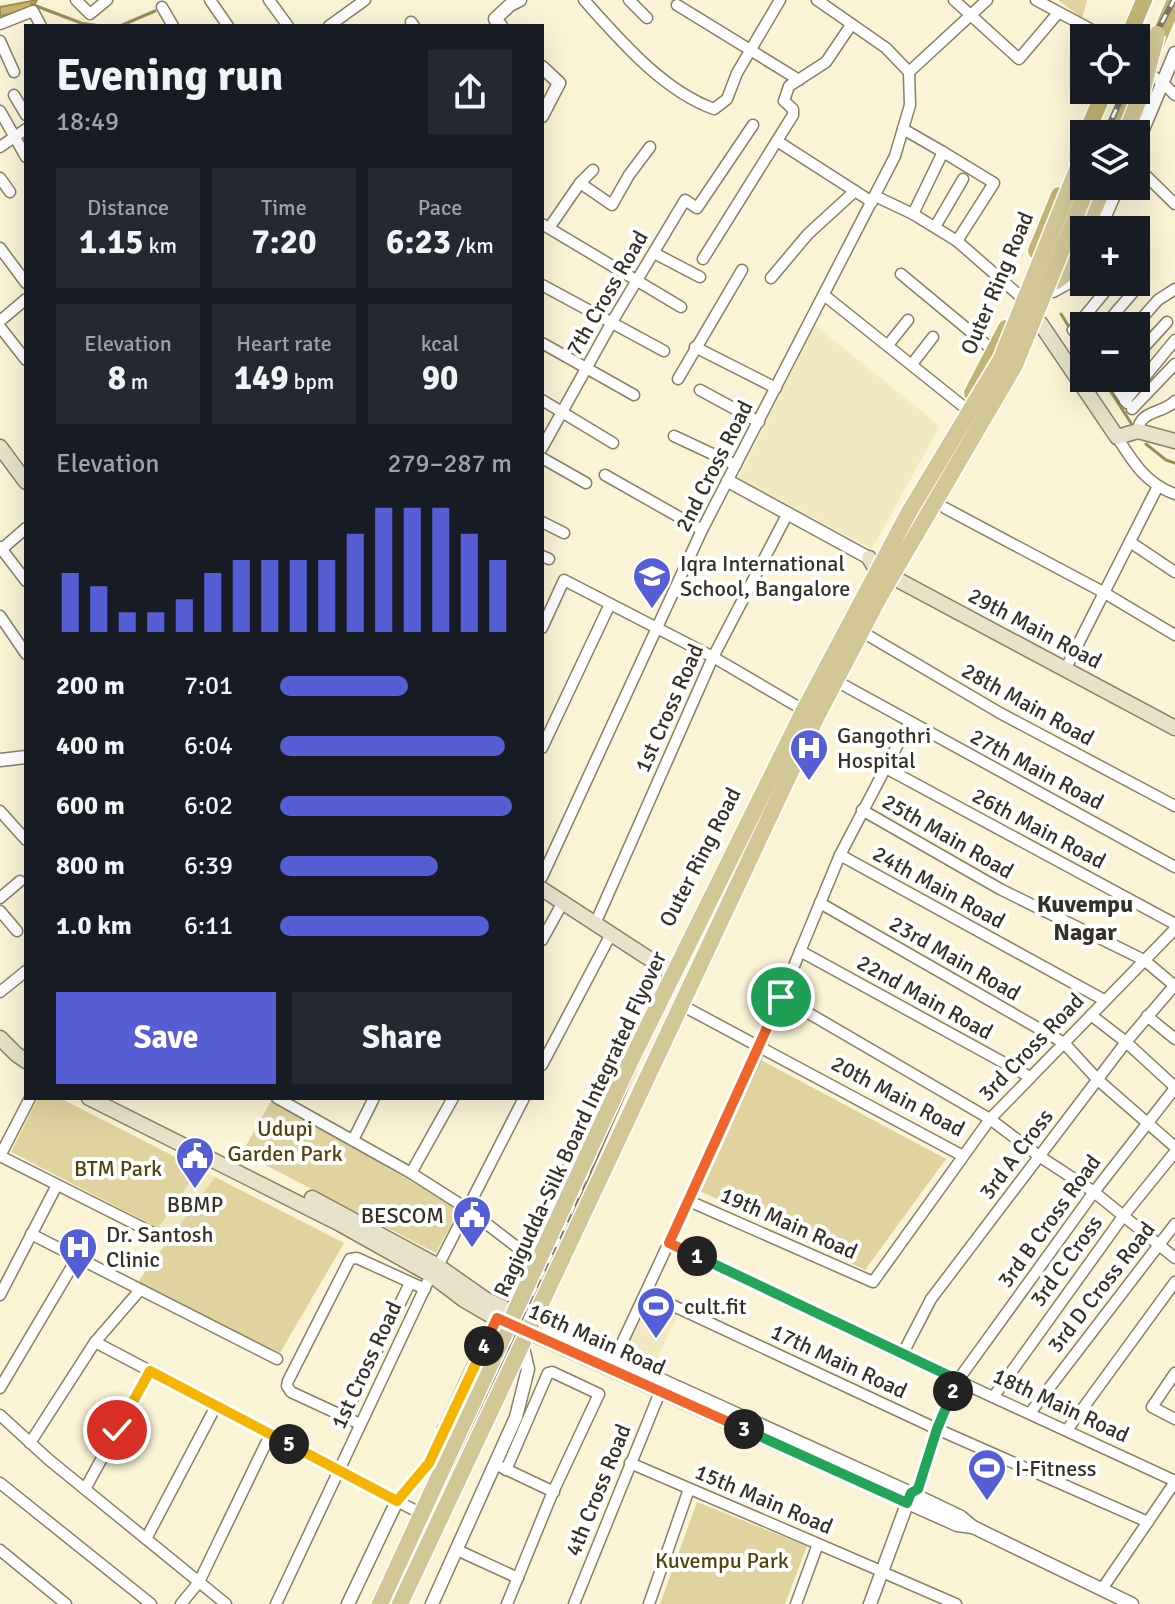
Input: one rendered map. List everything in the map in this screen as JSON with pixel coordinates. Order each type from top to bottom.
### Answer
[{"type":"highway","points":[[1136,24],[1146,0]]},
{"type":"highway","points":[[1150,54],[1175,0]]},
{"type":"highway","name":"Outer Ring Road","points":[[373,1604],[416,1511],[448,1431],[535,1261],[668,971],[874,561],[995,352],[1070,172]]},
{"type":"highway","points":[[402,1604],[535,1330],[838,682],[897,574],[1023,363],[1086,200]]},
{"type":"main road","points":[[1150,51],[1175,0]]},
{"type":"main road","points":[[1131,120],[1142,92],[1157,34]]},
{"type":"main road","name":"Ragigudda-Silk Board Integrated Flyover","points":[[380,1604],[631,1060],[803,712],[909,512],[1001,359],[1070,187]]},
{"type":"main road","points":[[402,1604],[816,718],[880,596],[1015,365],[1085,200]]},
{"type":"main road","points":[[1054,286],[1070,267]]},
{"type":"main road","points":[[1040,323],[1117,437],[1140,425],[1175,441]]},
{"type":"main road","points":[[0,447],[24,479]]},
{"type":"main road","name":"29th Main Road","points":[[874,561],[1175,728]]},
{"type":"main road","name":"29th Main Road","points":[[897,574],[1175,717]]},
{"type":"main road","points":[[544,890],[668,971]]},
{"type":"main road","points":[[0,1038],[24,1059]]},
{"type":"main road","name":"16th Main Road","points":[[93,1100],[327,1217],[431,1276],[477,1294],[505,1318],[535,1330]]},
{"type":"main road","name":"16th Main Road","points":[[112,1100],[345,1215],[431,1276]]},
{"type":"street","points":[[76,0],[90,14],[107,0]]},
{"type":"street","points":[[210,0],[227,24]]},
{"type":"street","points":[[332,24],[365,0]]},
{"type":"street","points":[[584,0],[657,74],[700,104],[714,109],[727,99],[737,73],[780,0]]},
{"type":"street","points":[[629,0],[647,18]]},
{"type":"street","points":[[817,0],[886,48],[909,72],[987,0]]},
{"type":"street","points":[[954,0],[1019,59],[1058,13]]},
{"type":"street","points":[[1036,0],[1080,24]]},
{"type":"street","points":[[273,2],[287,24]]},
{"type":"street","points":[[493,24],[512,2]]},
{"type":"street","points":[[677,5],[799,80]]},
{"type":"street","points":[[162,7],[172,24]]},
{"type":"street","points":[[0,24],[33,11],[40,24]]},
{"type":"street","points":[[703,259],[794,111],[784,101],[789,86],[826,62],[851,25]]},
{"type":"street","points":[[0,41],[14,72]]},
{"type":"street","points":[[1147,120],[1175,53]]},
{"type":"street","points":[[544,69],[559,83],[544,112]]},
{"type":"street","name":"2nd Cross Road","points":[[544,873],[702,530],[895,156],[910,105],[909,72]]},
{"type":"street","points":[[1150,78],[1163,83],[1175,95]]},
{"type":"street","points":[[14,95],[24,112]]},
{"type":"street","points":[[0,111],[24,153]]},
{"type":"street","name":"7th Cross Road","points":[[544,444],[685,200],[697,208],[753,125]]},
{"type":"street","points":[[903,129],[994,183],[957,241]]},
{"type":"street","points":[[0,147],[24,130]]},
{"type":"street","points":[[777,141],[855,191],[913,214],[957,241],[1020,296]]},
{"type":"street","points":[[580,183],[612,205],[650,147]]},
{"type":"street","points":[[913,214],[943,152]]},
{"type":"street","points":[[593,170],[546,226],[681,307]]},
{"type":"street","points":[[0,178],[10,192]]},
{"type":"street","points":[[935,227],[963,179]]},
{"type":"street","points":[[1150,180],[1175,204]]},
{"type":"street","points":[[771,278],[808,234],[855,191]]},
{"type":"street","points":[[0,248],[24,280]]},
{"type":"street","points":[[654,253],[700,277]]},
{"type":"street","points":[[678,379],[742,270]]},
{"type":"street","points":[[901,274],[995,352]]},
{"type":"street","points":[[1054,286],[1070,281]]},
{"type":"street","points":[[544,286],[664,351]]},
{"type":"street","points":[[1147,312],[1158,300],[1175,289]]},
{"type":"street","points":[[1150,292],[1158,300]]},
{"type":"street","points":[[824,295],[964,407]]},
{"type":"street","points":[[1088,312],[1101,296]]},
{"type":"street","points":[[1115,312],[1127,296]]},
{"type":"street","points":[[24,301],[0,324],[24,357]]},
{"type":"street","points":[[888,345],[908,320]]},
{"type":"street","points":[[1150,341],[1167,322]]},
{"type":"street","points":[[912,364],[933,337]]},
{"type":"street","points":[[1128,405],[1175,340]]},
{"type":"street","points":[[544,344],[634,395]]},
{"type":"street","points":[[695,347],[776,388]]},
{"type":"street","points":[[1128,405],[1175,364]]},
{"type":"street","points":[[700,390],[759,422]]},
{"type":"street","points":[[1120,392],[1140,425],[1154,412],[1171,413],[1175,401]]},
{"type":"street","points":[[544,401],[610,441]]},
{"type":"street","points":[[674,436],[736,465]]},
{"type":"street","points":[[1117,437],[1135,466],[1157,488],[1175,494]]},
{"type":"street","points":[[544,459],[586,483]]},
{"type":"street","points":[[605,475],[702,530]]},
{"type":"street","name":"29th Main Road","points":[[728,481],[874,561]]},
{"type":"street","points":[[1069,662],[1157,488]]},
{"type":"street","points":[[945,508],[1103,592],[1175,635]]},
{"type":"street","name":"1st Cross Road","points":[[595,924],[713,657],[788,513]]},
{"type":"street","points":[[544,523],[564,533]]},
{"type":"street","points":[[24,530],[1,548],[24,578]]},
{"type":"street","points":[[1130,542],[1175,572]]},
{"type":"street","points":[[544,624],[564,580],[713,657],[800,708]]},
{"type":"street","points":[[544,595],[555,601]]},
{"type":"street","points":[[544,744],[610,604]]},
{"type":"street","points":[[1,618],[24,651]]},
{"type":"street","name":"28th Main Road","points":[[864,633],[1000,713],[1175,806]]},
{"type":"street","name":"27th Main Road","points":[[838,682],[1175,867]]},
{"type":"street","points":[[614,1360],[760,1048],[840,855],[909,723]]},
{"type":"street","points":[[1,759],[24,757]]},
{"type":"street","name":"26th Main Road","points":[[884,767],[1175,927]]},
{"type":"street","name":"25th Main Road","points":[[862,810],[1000,889],[1144,960],[1175,986]]},
{"type":"street","points":[[0,811],[24,838]]},
{"type":"street","name":"24th Main Road","points":[[840,855],[1104,1000]]},
{"type":"street","points":[[0,898],[20,881]]},
{"type":"street","points":[[544,936],[563,902]]},
{"type":"street","name":"23rd Main Road","points":[[820,903],[1064,1043],[1098,1080],[1148,1122],[1175,1150]]},
{"type":"street","points":[[0,911],[17,931]]},
{"type":"street","name":"3rd Cross Road","points":[[873,1282],[990,1119],[1175,927]]},
{"type":"street","points":[[544,1061],[611,934]]},
{"type":"street","name":"22nd Main Road","points":[[800,951],[1030,1077]]},
{"type":"street","points":[[0,992],[24,973]]},
{"type":"street","name":"3rd A Cross","points":[[902,1355],[931,1299],[1126,1042],[1175,986]]},
{"type":"street","points":[[781,997],[990,1119],[1094,1192],[1175,1258]]},
{"type":"street","name":"20th Main Road","points":[[685,1007],[963,1156]]},
{"type":"street","points":[[1091,1015],[1126,1042],[1175,1088]]},
{"type":"street","points":[[1147,1016],[1175,1039]]},
{"type":"street","name":"3rd B Cross Road","points":[[958,1380],[1094,1192],[1175,1088]]},
{"type":"street","points":[[29,1100],[4,1139],[0,1156],[159,1236]]},
{"type":"street","points":[[282,1100],[411,1173],[466,1208],[535,1261]]},
{"type":"street","points":[[353,1140],[373,1100]]},
{"type":"street","points":[[411,1173],[452,1100]]},
{"type":"street","name":"1st Cross Road","points":[[276,1604],[431,1276],[523,1100]]},
{"type":"street","name":"3rd C Cross","points":[[994,1396],[1124,1215],[1175,1150]]},
{"type":"street","points":[[0,1295],[57,1185]]},
{"type":"street","name":"19th Main Road","points":[[689,1201],[873,1282]]},
{"type":"street","name":"3rd D Cross Road","points":[[1030,1413],[1175,1224]]},
{"type":"street","points":[[31,1234],[277,1359]]},
{"type":"street","name":"18th Main Road","points":[[669,1243],[1175,1481]]},
{"type":"street","points":[[0,1388],[77,1258]]},
{"type":"street","points":[[360,1424],[291,1392],[287,1386],[348,1262],[357,1258],[410,1283],[431,1276]]},
{"type":"street","points":[[1067,1430],[1175,1282]]},
{"type":"street","points":[[341,1415],[348,1409],[410,1283]]},
{"type":"street","points":[[30,1443],[95,1342],[140,1290]]},
{"type":"street","name":"17th Main Road","points":[[646,1293],[937,1429],[1148,1522]]},
{"type":"street","name":"16th Main Road","points":[[535,1330],[614,1360],[913,1497]]},
{"type":"street","name":"16th Main Road","points":[[535,1330],[660,1392],[961,1517],[973,1527],[1132,1604]]},
{"type":"street","points":[[95,1342],[416,1511]]},
{"type":"street","points":[[501,1467],[526,1383],[528,1369],[524,1352]]},
{"type":"street","points":[[85,1489],[150,1371]]},
{"type":"street","points":[[432,1604],[547,1375],[552,1372],[599,1396],[552,1496],[507,1604]]},
{"type":"street","points":[[1175,1373],[1152,1407],[1175,1419]]},
{"type":"street","points":[[870,1604],[885,1573],[958,1380]]},
{"type":"street","name":"4th Cross Road","points":[[574,1604],[660,1392]]},
{"type":"street","points":[[146,1539],[216,1406]]},
{"type":"street","points":[[0,1415],[226,1604]]},
{"type":"street","points":[[348,1604],[397,1501],[429,1463],[448,1431]]},
{"type":"street","points":[[181,1604],[199,1582],[270,1435]]},
{"type":"street","name":"15th Main Road","points":[[630,1463],[956,1604]]},
{"type":"street","points":[[501,1467],[552,1496]]},
{"type":"street","points":[[1102,1589],[1175,1481]]},
{"type":"street","points":[[0,1483],[151,1604]]},
{"type":"street","points":[[649,1604],[689,1489]]},
{"type":"street","points":[[796,1604],[818,1544]]},
{"type":"street","points":[[0,1550],[66,1604]]},
{"type":"street","points":[[457,1550],[518,1578]]},
{"type":"street","points":[[877,1604],[885,1573]]},
{"type":"shaded area","points":[[37,0],[32,9],[0,16],[0,7]]},
{"type":"shaded area","points":[[815,325],[940,426],[872,549],[738,478]]},
{"type":"shaded area","points":[[199,1169],[215,1177],[172,1235],[158,1228]]},
{"type":"shaded area","points":[[647,1297],[679,1312],[652,1370],[621,1356]]},
{"type":"green space","points":[[1058,0],[1087,0],[1082,18]]},
{"type":"green space","points":[[761,1060],[946,1159],[865,1270],[698,1190]]},
{"type":"green space","name":"BTM Park","points":[[37,1100],[64,1100],[199,1169],[158,1228],[11,1152]]},
{"type":"green space","name":"Udupi Garden Park","points":[[274,1100],[459,1210],[436,1253],[242,1153]]},
{"type":"green space","points":[[215,1177],[344,1243],[280,1353],[137,1283]]},
{"type":"green space","name":"Kuvempu Park","points":[[697,1502],[807,1546],[785,1604],[660,1604]]},
{"type":"waterway","points":[[31,4],[87,24]]},
{"type":"waterway","points":[[125,24],[155,11]]},
{"type":"waterway","points":[[1061,314],[1070,328]]},
{"type":"waterway","points":[[1111,392],[1131,423]]},
{"type":"waterway","points":[[1146,444],[1166,460],[1175,463]]},
{"type":"railway","points":[[1150,44],[1174,0]]},
{"type":"railway","points":[[1111,120],[1119,104]]},
{"type":"railway","points":[[385,1604],[562,1233],[637,1062],[787,750],[910,518],[1000,364],[1070,199]]},
{"type":"place","name":"Iqra International School, Bangalore","points":[[652,610]]},
{"type":"place","name":"Gangothri Hospital","points":[[809,782]]},
{"type":"place","name":"BBMP","points":[[195,1190]]},
{"type":"place","name":"BESCOM","points":[[472,1249]]},
{"type":"place","name":"Dr. Santosh Clinic","points":[[78,1281]]},
{"type":"place","name":"cult.fit","points":[[656,1340]]},
{"type":"place","name":"I-Fitness","points":[[987,1502]]},
{"type":"district","name":"Kuvempu Nagar","points":[[1085,918]]},
{"type":"route","points":[[117,1430],[150,1371],[397,1501],[429,1463],[497,1318],[907,1503],[911,1493],[918,1489],[937,1429],[958,1380],[669,1243],[781,997]]}]
